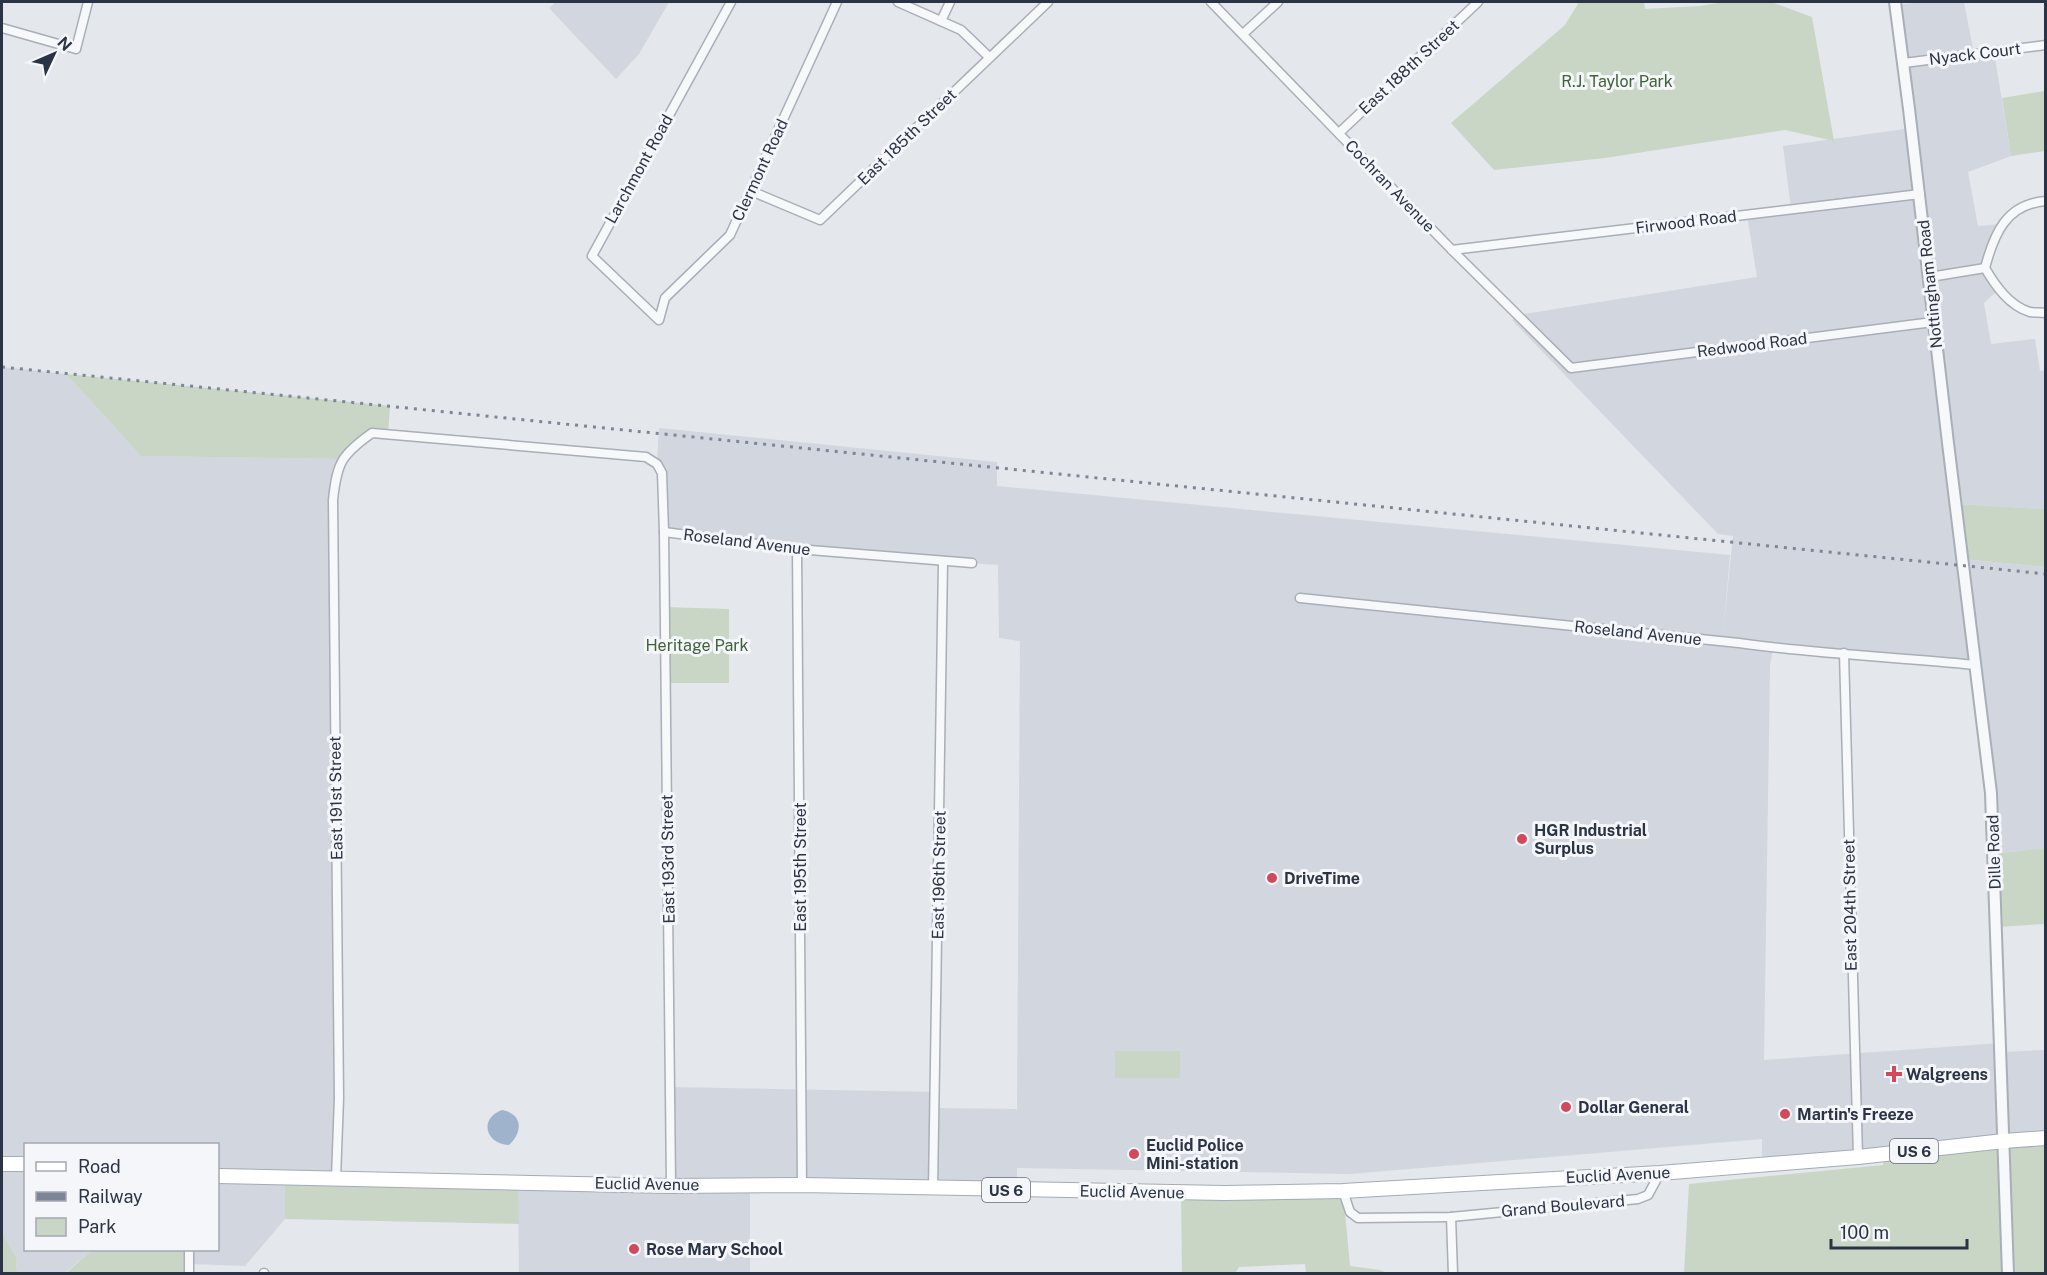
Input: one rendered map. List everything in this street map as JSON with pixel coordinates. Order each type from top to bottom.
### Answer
[{"type":"main road","name":"Euclid Avenue","points":[[219,1176],[671,1186],[802,1185],[1224,1193],[1343,1191],[1660,1173],[1858,1157],[2046,1138]]},
{"type":"main road","points":[[2,1164],[24,1164]]},
{"type":"street","points":[[2,28],[76,49],[88,2]]},
{"type":"street","name":"Larchmont Road","points":[[659,320],[592,256],[731,2]]},
{"type":"street","name":"Clermont Road","points":[[659,320],[665,298],[730,235],[837,2]]},
{"type":"street","points":[[898,2],[961,30],[989,57]]},
{"type":"street","points":[[941,21],[950,2]]},
{"type":"street","name":"East 185th Street","points":[[751,191],[820,220],[1048,2]]},
{"type":"street","name":"Cochran Avenue","points":[[1211,2],[1452,250],[1571,368]]},
{"type":"street","points":[[1243,34],[1278,2]]},
{"type":"street","name":"East 188th Street","points":[[1339,133],[1478,2]]},
{"type":"street","name":"Nottingham Road","points":[[1895,2],[1964,566]]},
{"type":"street","name":"Nyack Court","points":[[1904,63],[2046,45]]},
{"type":"street","name":"Firwood Road","points":[[1452,250],[1920,194]]},
{"type":"street","points":[[2046,201],[2016,211],[2001,224],[1990,248],[1985,268],[1998,290],[2015,304],[2031,312],[2046,313]]},
{"type":"street","points":[[1930,277],[1985,268]]},
{"type":"street","name":"Redwood Road","points":[[1571,368],[1933,322]]},
{"type":"street","name":"Roseland Avenue","points":[[372,433],[646,457],[657,464],[662,473],[664,532],[797,549],[972,563]]},
{"type":"street","name":"East 191st Street","points":[[336,1178],[339,1098],[333,500],[338,466],[349,449],[372,433]]},
{"type":"street","name":"East 193rd Street","points":[[664,532],[671,1186]]},
{"type":"street","name":"East 195th Street","points":[[797,549],[802,1185]]},
{"type":"street","name":"East 196th Street","points":[[933,1188],[943,561]]},
{"type":"street","name":"Dille Road","points":[[1964,566],[1991,793],[2008,1274]]},
{"type":"street","name":"Roseland Avenue","points":[[1300,598],[1807,652],[1844,652],[1975,665]]},
{"type":"street","name":"East 204th Street","points":[[1844,652],[1858,1157]]},
{"type":"street","name":"Grand Boulevard","points":[[1343,1191],[1350,1212],[1358,1218],[1451,1216],[1638,1199],[1648,1196],[1660,1173]]},
{"type":"street","points":[[1451,1216],[1453,1274]]},
{"type":"street","points":[[189,1251],[189,1274]]},
{"type":"shaded area","points":[[556,2],[669,2],[639,54],[616,79],[549,8]]},
{"type":"shaded area","points":[[1922,2],[1964,2],[1974,54],[1994,52],[2011,156],[1968,172],[1978,226],[2001,224],[1985,268],[1998,290],[1984,303],[1991,344],[2035,339],[2040,371],[2045,370],[2045,509],[1956,504],[1963,559],[2045,567],[2045,848],[1994,854],[1975,665],[1773,648],[1770,666],[1764,1060],[2001,1043],[2001,1052],[2045,1050],[2045,1138],[1762,1164],[1762,1139],[1350,1174],[1017,1168],[1017,1190],[750,1186],[750,1274],[519,1273],[518,1182],[671,1185],[670,1087],[935,1092],[936,1108],[1017,1109],[1020,641],[999,638],[998,565],[664,532],[662,473],[657,464],[659,428],[997,462],[997,486],[1730,555],[1723,634],[1733,536],[1718,534],[1512,320],[1518,315],[1757,277],[1747,215],[1791,209],[1783,146],[1912,128],[1895,5]]},
{"type":"shaded area","points":[[2,367],[66,374],[141,456],[343,459],[335,480],[336,1178],[285,1178],[285,1219],[245,1266],[189,1264],[189,1251],[219,1251],[219,1143],[24,1143],[24,1251],[91,1251],[65,1273],[17,1273],[16,1257],[2,1232]]},
{"type":"green space","name":"R.J. Taylor Park","points":[[1579,2],[1644,2],[1645,9],[1700,6],[1724,2],[1771,2],[1812,17],[1834,141],[1785,130],[1605,158],[1494,170],[1451,123],[1565,25]]},
{"type":"green space","points":[[2045,91],[2045,151],[2011,156],[2002,98]]},
{"type":"green space","points":[[66,374],[390,406],[388,435],[372,433],[343,459],[141,456]]},
{"type":"green space","points":[[1956,504],[2045,509],[2045,567],[1963,559]]},
{"type":"green space","name":"Heritage Park","points":[[665,607],[729,609],[729,683],[666,683]]},
{"type":"green space","points":[[2045,848],[2045,924],[1996,927],[1994,854]]},
{"type":"green space","points":[[1115,1051],[1180,1051],[1180,1078],[1115,1078]]},
{"type":"green space","points":[[2045,1138],[2045,1273],[1684,1274],[1689,1184],[1883,1165],[1884,1154]]},
{"type":"green space","points":[[285,1178],[518,1182],[519,1224],[285,1219]]},
{"type":"green space","points":[[1343,1191],[1350,1266],[1387,1273],[1306,1273],[1305,1264],[1239,1267],[1235,1273],[1182,1273],[1181,1192]]},
{"type":"green space","points":[[2,1232],[16,1257],[17,1273],[2,1273]]},
{"type":"green space","points":[[91,1251],[189,1251],[189,1273],[65,1274]]},
{"type":"water","points":[[502,1110],[514,1115],[519,1124],[517,1135],[509,1145],[495,1140],[490,1136],[488,1130],[490,1119]]},
{"type":"railway","points":[[2,367],[2046,574]]},
{"type":"place","name":"HGR Industrial Surplus","points":[[1522,839]]},
{"type":"place","name":"DriveTime","points":[[1272,878]]},
{"type":"place","name":"Walgreens","points":[[1894,1074]]},
{"type":"place","name":"Dollar General","points":[[1566,1107]]},
{"type":"place","name":"Martin's Freeze","points":[[1785,1114]]},
{"type":"place","name":"Euclid Police Mini-station","points":[[1134,1154]]},
{"type":"place","name":"Rose Mary School","points":[[634,1249]]}]
